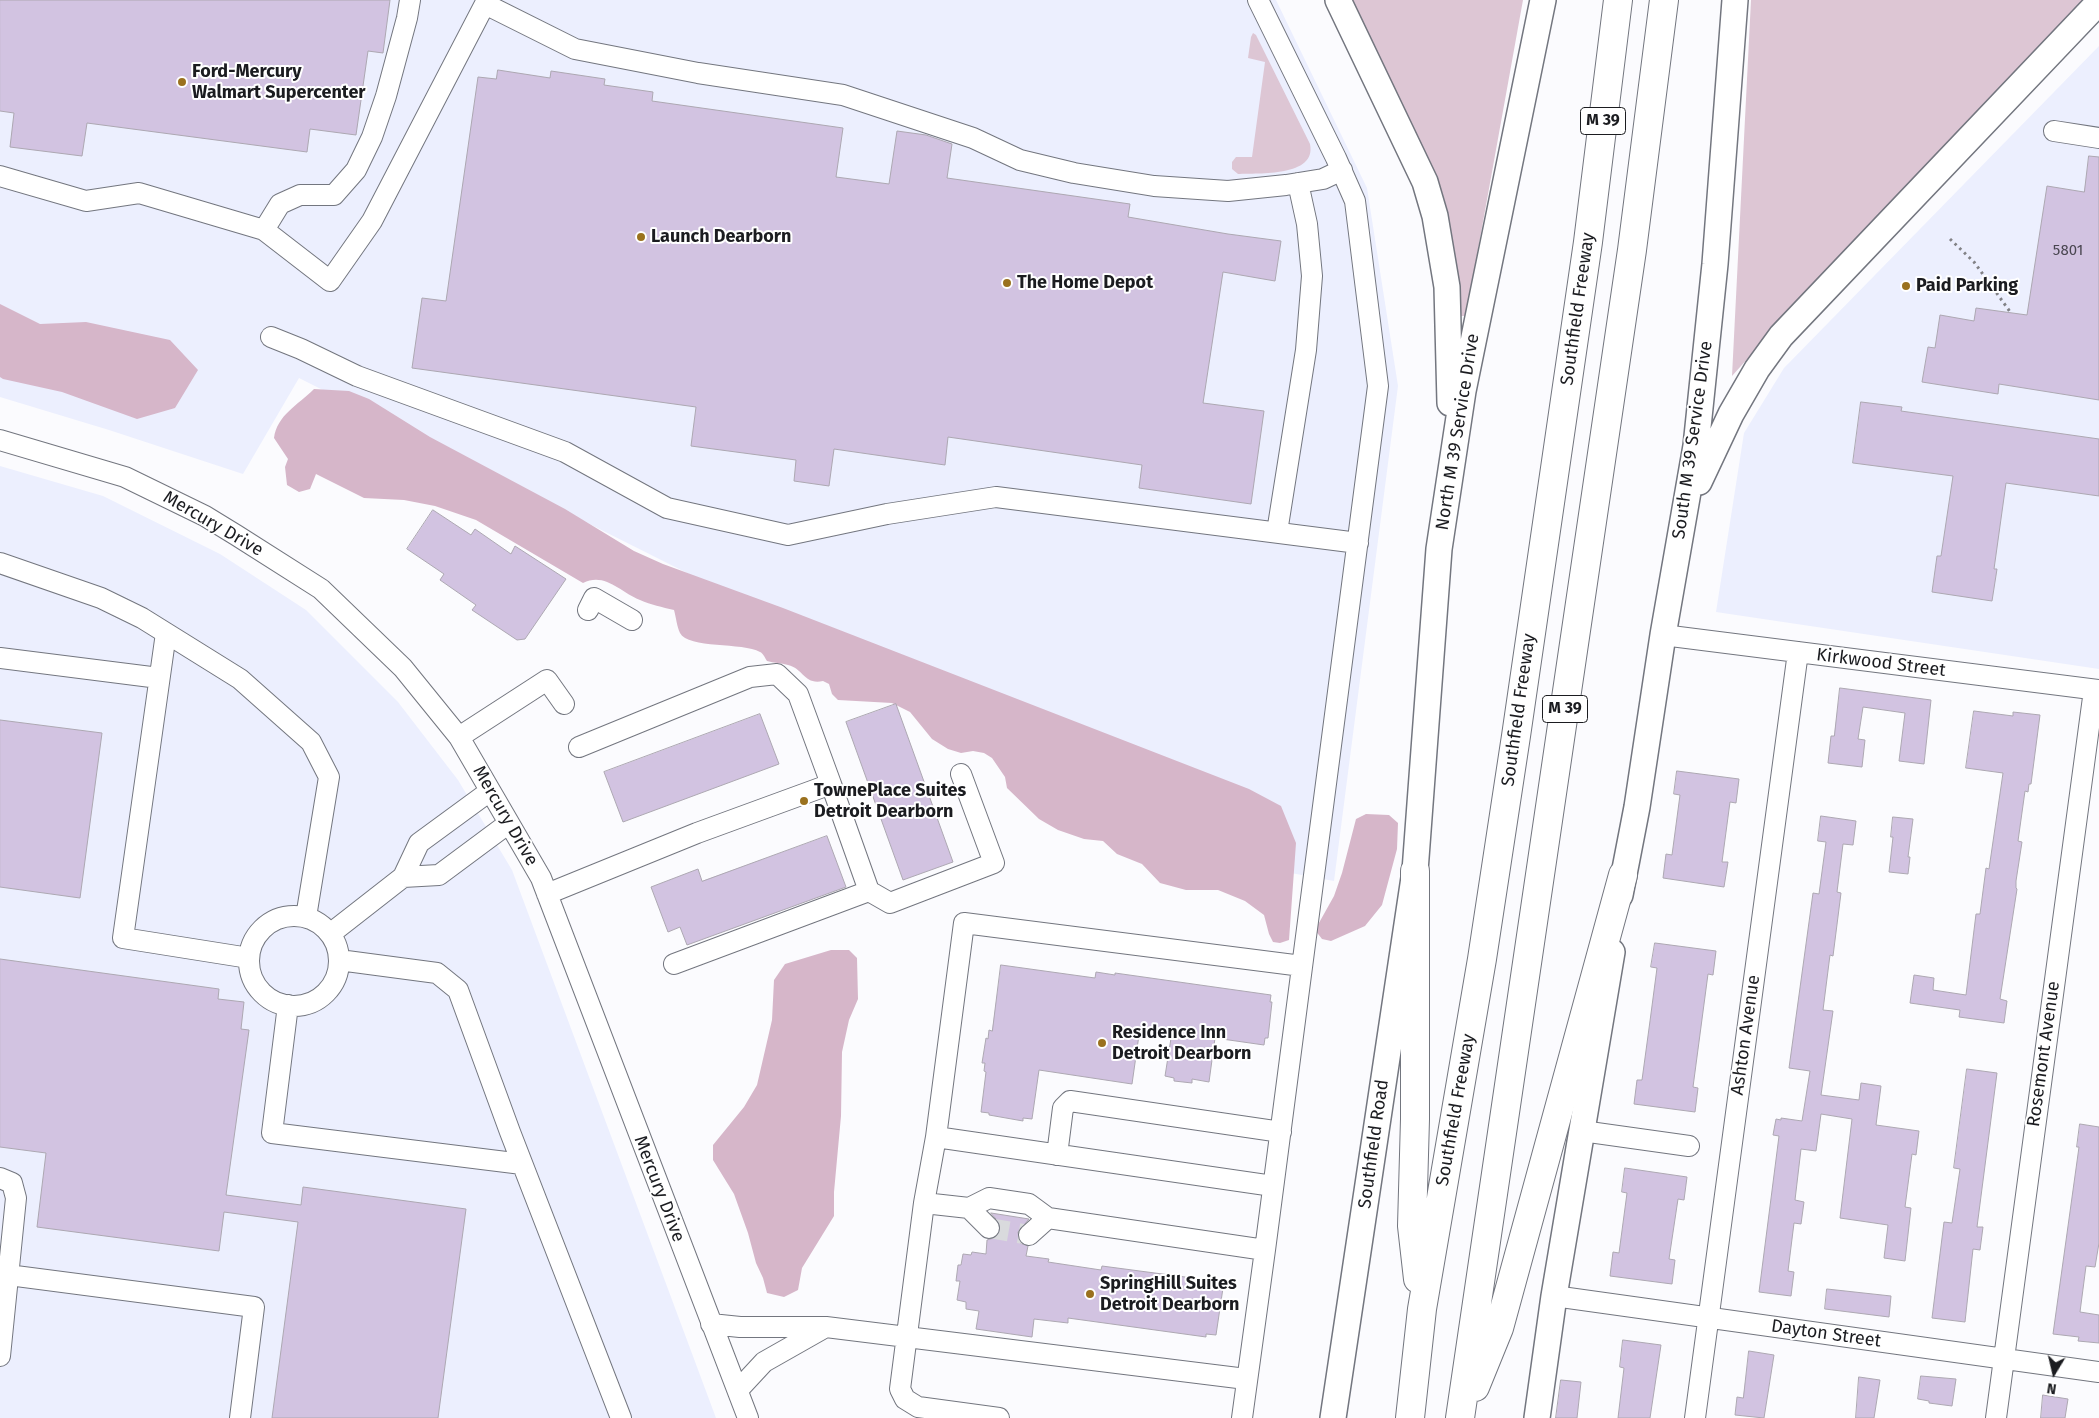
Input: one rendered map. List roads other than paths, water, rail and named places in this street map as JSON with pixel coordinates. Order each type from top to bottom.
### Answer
[{"type":"highway","name":"Southfield Freeway","points":[[1410,1418],[1422,1309],[1482,959],[1516,736],[1588,242],[1618,0]]},
{"type":"highway","name":"M 39","points":[[1461,1418],[1630,269],[1664,0]]},
{"type":"highway","points":[[1414,870],[1416,1099],[1412,1226],[1422,1309]]},
{"type":"highway","points":[[1461,1418],[1500,1328],[1623,875]]},
{"type":"main road","points":[[1338,0],[1424,182],[1440,236],[1447,287],[1450,397],[1439,549]]},
{"type":"main road","name":"North M 39 Service Drive","points":[[1414,870],[1439,549],[1463,391],[1543,0]]},
{"type":"main road","name":"South M 39 Service Drive","points":[[1623,875],[1637,807],[1663,635],[1696,446],[1714,274],[1735,0]]},
{"type":"main road","points":[[1682,532],[1700,477],[1731,414],[1757,369],[1781,336],[2099,2]]},
{"type":"main road","name":"Southfield Road","points":[[1333,1418],[1414,870]]},
{"type":"main road","points":[[1537,1418],[1554,1296],[1604,1004],[1623,875]]},
{"type":"street","points":[[264,230],[280,204],[300,195],[334,195],[356,170],[372,138],[386,96],[410,0]]},
{"type":"street","points":[[1242,1418],[1378,386],[1355,201],[1342,170],[1258,0]]},
{"type":"street","points":[[0,176],[86,201],[139,193],[264,230],[330,281],[372,221],[486,2],[575,49],[698,73],[843,94],[973,138],[1020,160],[1074,173],[1154,186],[1228,191],[1323,179],[1342,170]]},
{"type":"street","points":[[2054,131],[2099,138]]},
{"type":"street","points":[[1278,532],[1306,350],[1312,276],[1308,224],[1298,183]]},
{"type":"street","points":[[271,337],[357,376],[564,452],[667,508],[788,535],[887,514],[996,497],[1358,542]]},
{"type":"street","name":"Mercury Drive","points":[[0,440],[125,477],[204,516],[236,535],[321,590],[403,668],[459,737],[542,878],[748,1418]]},
{"type":"street","points":[[0,563],[101,598],[142,618],[247,686],[311,742],[329,777],[306,917]]},
{"type":"street","points":[[588,610],[594,598],[632,620]]},
{"type":"street","points":[[166,633],[123,938],[249,958]]},
{"type":"street","name":"Kirkwood Street","points":[[1663,635],[2097,690]]},
{"type":"street","name":"Ashton Avenue","points":[[1695,1418],[1798,652]]},
{"type":"street","points":[[0,658],[159,678]]},
{"type":"street","points":[[459,737],[552,673],[564,704]]},
{"type":"street","points":[[579,747],[750,677],[777,674],[798,694],[869,890],[890,903],[994,863],[961,774]]},
{"type":"street","name":"Rosemont Avenue","points":[[1996,1418],[2097,690]]},
{"type":"street","points":[[547,894],[697,834],[831,784]]},
{"type":"street","points":[[330,934],[403,877],[419,843],[490,791]]},
{"type":"street","points":[[403,877],[439,875],[510,823]]},
{"type":"street","points":[[674,964],[869,890]]},
{"type":"street","points":[[298,915],[306,917],[324,927],[330,934],[334,938],[339,951],[340,967],[335,982],[326,994],[313,1002],[298,1006],[288,1005],[268,998],[257,987],[250,973],[249,958],[252,944],[259,931],[270,922],[284,916],[298,915]]},
{"type":"street","points":[[999,1418],[929,1414],[905,1399],[900,1390],[924,1203],[936,1137],[964,923],[1302,966]]},
{"type":"street","points":[[340,960],[437,973],[458,990],[522,1164],[620,1418]]},
{"type":"street","points":[[288,1005],[272,1133],[522,1164]]},
{"type":"street","points":[[1057,1155],[1063,1108],[1070,1101],[1281,1132]]},
{"type":"street","points":[[1582,1131],[1689,1146]]},
{"type":"street","points":[[936,1137],[1274,1186]]},
{"type":"street","points":[[0,1178],[12,1183],[16,1198],[4,1275],[0,1356]]},
{"type":"street","points":[[924,1203],[969,1208],[989,1198],[1029,1204],[1048,1218],[1265,1250]]},
{"type":"street","points":[[969,1208],[989,1228]]},
{"type":"street","points":[[1029,1235],[1048,1218]]},
{"type":"street","points":[[4,1275],[254,1307],[240,1418]]},
{"type":"street","name":"Dayton Street","points":[[1554,1296],[2099,1372]]},
{"type":"street","points":[[711,1324],[740,1327],[826,1326],[1246,1380]]},
{"type":"street","points":[[738,1390],[764,1362],[826,1326]]},
{"type":"tunnel","points":[[989,1228],[1029,1235]]},
{"type":"place","name":"Ford-Mercury Walmart Supercenter","points":[[182,82]]},
{"type":"place","name":"Launch Dearborn","points":[[641,237]]},
{"type":"place","name":"The Home Depot","points":[[1007,283]]},
{"type":"place","name":"Paid Parking","points":[[1906,286]]},
{"type":"place","name":"TownePlace Suites Detroit Dearborn","points":[[804,801]]},
{"type":"place","name":"Residence Inn Detroit Dearborn","points":[[1102,1043]]},
{"type":"place","name":"SpringHill Suites Detroit Dearborn","points":[[1090,1294]]}]
